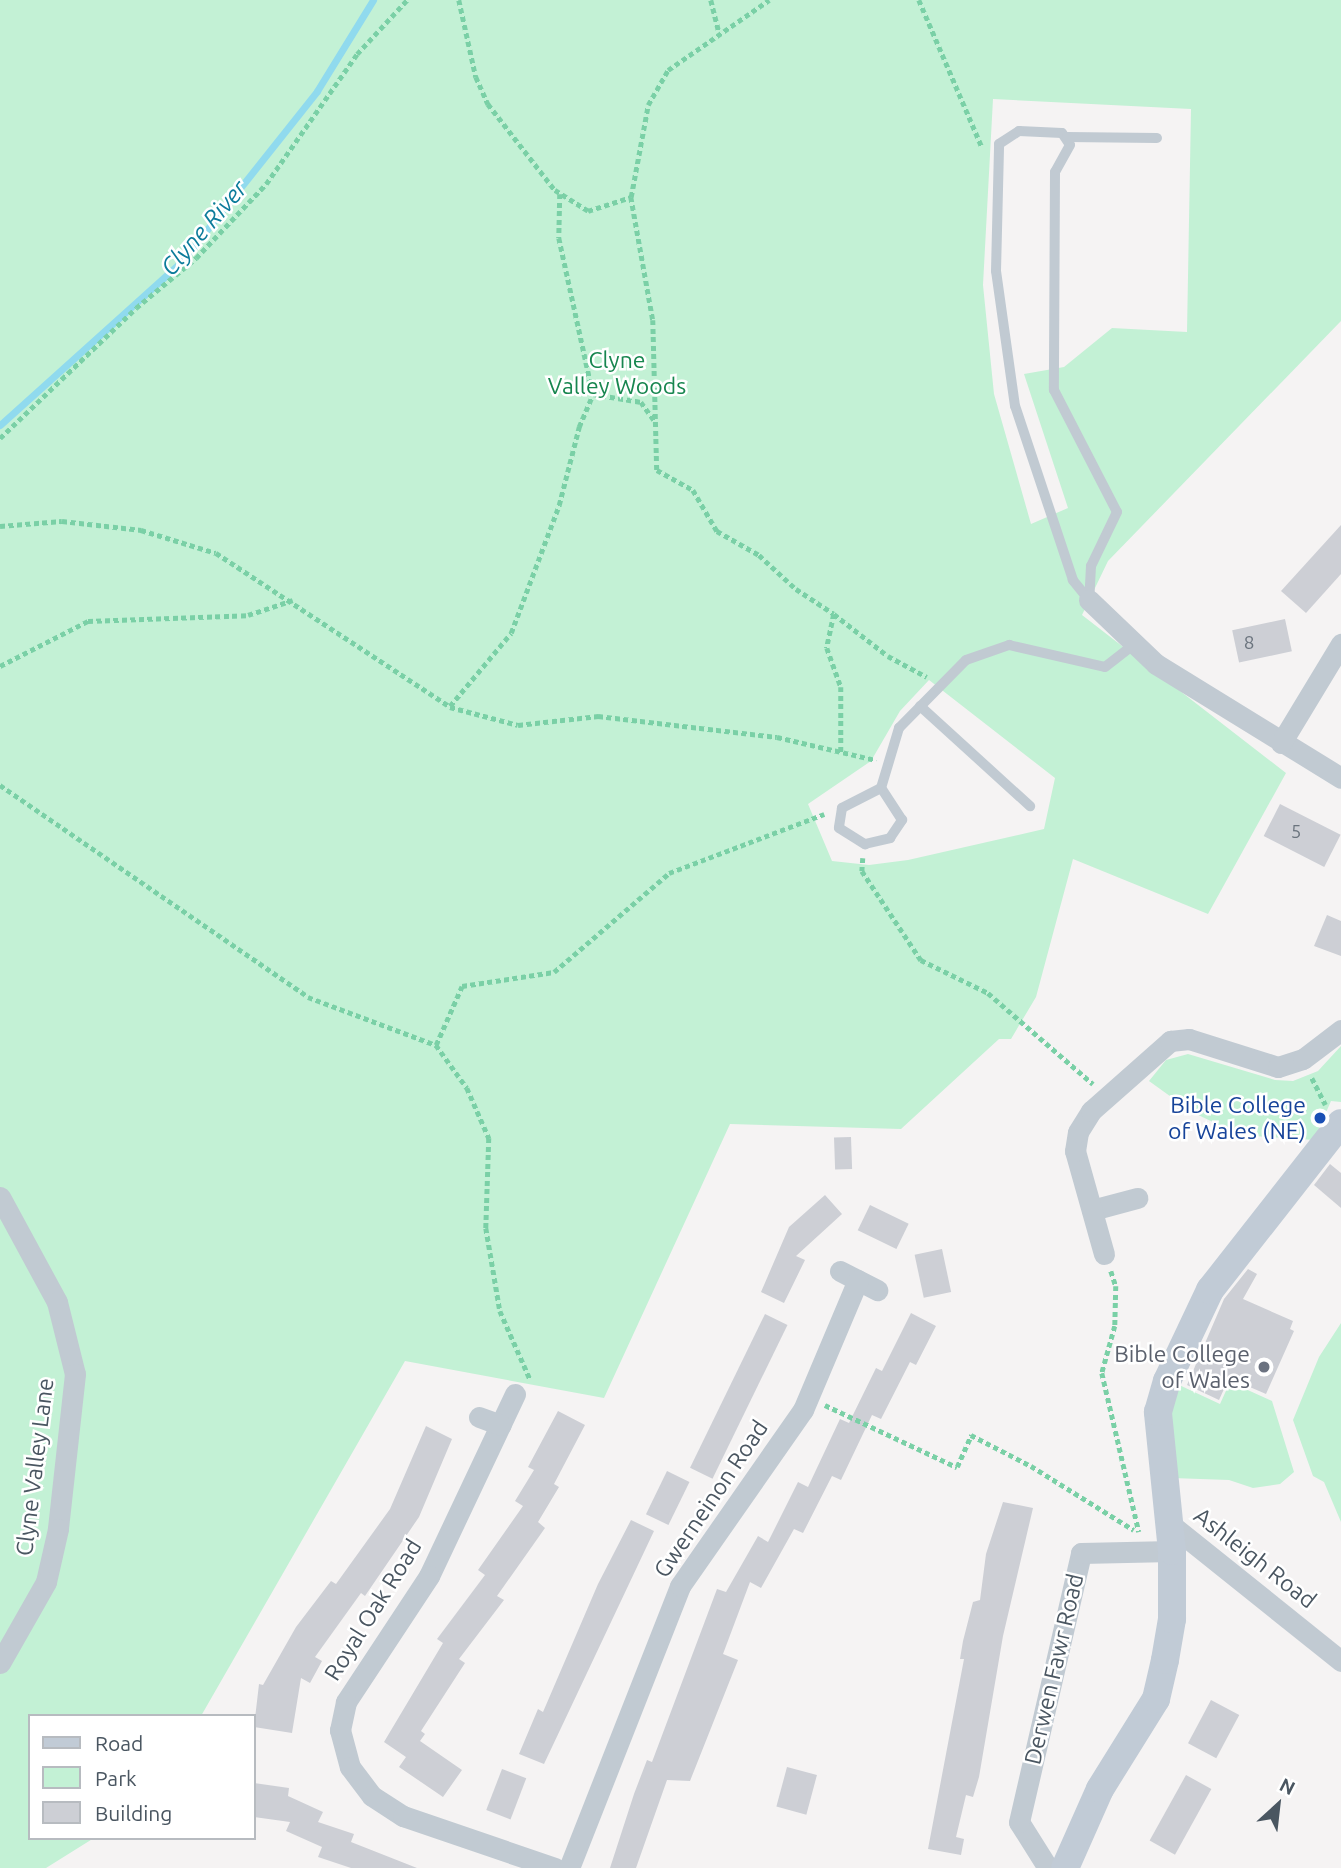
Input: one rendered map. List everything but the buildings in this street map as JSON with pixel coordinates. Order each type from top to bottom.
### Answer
[{"type":"main road","points":[[1065,1868],[1100,1789],[1156,1699],[1172,1619],[1171,1538],[1158,1412],[1167,1381],[1210,1290],[1339,1125]]},
{"type":"street","points":[[1089,600],[1156,664],[1341,778]]},
{"type":"street","points":[[1281,743],[1341,644]]},
{"type":"street","points":[[1104,1254],[1075,1151],[1078,1132],[1107,1096],[1170,1041],[1188,1040],[1278,1066],[1303,1059],[1341,1030]]},
{"type":"street","name":"Clyne Valley Lane","points":[[0,1197],[57,1302],[75,1374],[58,1529],[46,1582],[0,1663]]},
{"type":"street","points":[[1092,1210],[1137,1198]]},
{"type":"street","name":"Gwerneinon Road","points":[[569,1868],[680,1586],[808,1397],[849,1275],[877,1290]]},
{"type":"street","name":"Royal Oak Road","points":[[514,1394],[429,1576],[346,1702],[340,1730],[350,1767],[372,1796],[403,1816],[555,1868]]},
{"type":"street","points":[[479,1417],[501,1425]]},
{"type":"street","name":"Ashleigh Road","points":[[1171,1538],[1341,1661]]},
{"type":"street","name":"Derwen Fawr Road","points":[[1048,1868],[1019,1822],[1081,1553],[1171,1538]]},
{"type":"lane","points":[[1089,600],[1073,580],[1015,406],[996,271],[999,144],[1019,131],[1068,136],[1157,138]]},
{"type":"lane","points":[[1068,136],[1070,145],[1055,172],[1054,390],[1116,512],[1091,565],[1089,600]]},
{"type":"lane","points":[[881,788],[842,808],[839,828],[864,844],[890,838],[902,820],[881,788],[900,728],[966,660],[1009,645],[1105,667],[1134,644]]},
{"type":"lane","points":[[920,706],[1030,806]]},
{"type":"path","points":[[0,438],[136,308],[196,258],[266,184],[358,54],[407,0]]},
{"type":"path","points":[[459,0],[476,77],[488,104],[560,193],[588,211],[632,197]]},
{"type":"path","points":[[711,0],[719,32]]},
{"type":"path","points":[[769,0],[667,70],[648,105],[632,197],[653,320],[657,470],[693,490],[717,531],[759,555],[796,589],[834,614],[888,656],[940,684]]},
{"type":"path","points":[[919,0],[983,149]]},
{"type":"path","points":[[450,707],[511,633],[559,505],[579,427],[593,394],[559,238],[560,193]]},
{"type":"path","points":[[593,394],[641,402],[656,424]]},
{"type":"path","points":[[0,526],[62,521],[141,530],[216,553],[294,600],[450,707],[518,725],[598,716],[777,737],[887,763]]},
{"type":"path","points":[[0,666],[88,621],[248,615],[294,600]]},
{"type":"path","points":[[834,614],[827,648],[841,687],[841,752]]},
{"type":"path","points":[[0,785],[308,997],[436,1045],[467,1088],[489,1138],[486,1228],[500,1311],[532,1377],[514,1394]]},
{"type":"path","points":[[436,1045],[462,986],[554,972],[669,873],[842,808]]},
{"type":"path","points":[[864,844],[862,871],[921,960],[988,993],[1107,1096]]},
{"type":"path","points":[[1303,1059],[1339,1125]]},
{"type":"path","points":[[1104,1254],[1116,1286],[1115,1326],[1102,1373],[1139,1533]]},
{"type":"path","points":[[808,1397],[957,1467],[971,1435],[1031,1466],[1139,1533],[1171,1538]]},
{"type":"green space","name":"Clyne Valley Woods","points":[[0,0],[1341,0],[1341,321],[1108,561],[1082,615],[1286,773],[1208,914],[1073,859],[1036,997],[1011,1039],[999,1039],[901,1129],[730,1124],[604,1398],[405,1361],[202,1714],[28,1714],[28,1840],[91,1840],[46,1868],[0,1868]],"holes":[[[993,99],[1191,109],[1187,332],[1112,328],[1064,367],[1024,374],[1068,508],[1031,524],[994,394],[983,285]],[[929,680],[1055,778],[1044,829],[908,860],[869,865],[832,861],[808,804],[871,761],[900,711]]]},
{"type":"green space","points":[[1341,1046],[1341,1102],[1331,1101],[1314,1140],[1240,1135],[1192,1112],[1149,1081],[1166,1060],[1188,1054],[1275,1080],[1293,1081],[1318,1071]]},
{"type":"green space","points":[[1341,1323],[1341,1522],[1324,1482],[1313,1476],[1293,1420],[1319,1357]]},
{"type":"green space","points":[[1230,1382],[1272,1401],[1294,1472],[1280,1484],[1253,1488],[1229,1480],[1172,1478],[1170,1402],[1177,1384],[1220,1404]]},
{"type":"waterway","name":"Clyne River","points":[[0,425],[182,261],[317,91],[373,0]]},
{"type":"place","name":"Bible College of Wales (NE)","points":[[1320,1118]]},
{"type":"place","name":"Bible College of Wales","points":[[1264,1367]]}]
